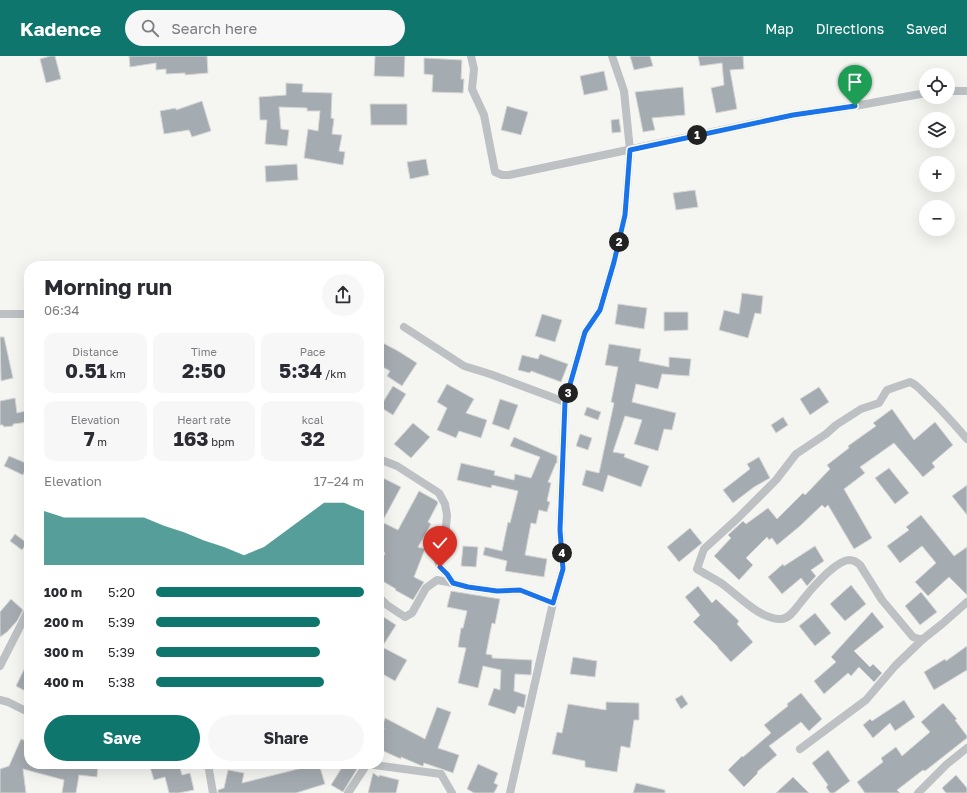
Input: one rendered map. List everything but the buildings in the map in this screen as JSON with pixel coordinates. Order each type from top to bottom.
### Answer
[{"type":"street","points":[[471,56],[474,69],[472,89],[484,115],[496,172],[502,175],[509,175],[793,115],[919,94]]},
{"type":"street","points":[[510,793],[553,603],[563,569],[560,530],[565,402],[585,332],[600,310],[614,262],[625,215],[630,150],[624,91],[612,56]]},
{"type":"street","points":[[955,91],[967,91]]},
{"type":"street","points":[[0,314],[24,314]]},
{"type":"street","points":[[404,327],[464,366],[565,402]]},
{"type":"street","points":[[923,639],[918,640],[913,637],[882,600],[856,561],[849,560],[838,564],[802,600],[790,615],[782,619],[762,614],[721,583],[697,569],[704,549],[776,480],[796,454],[861,409],[878,403],[887,390],[910,382],[917,385],[942,409],[967,439]]},
{"type":"street","points":[[384,461],[397,466],[439,493],[445,504],[447,515],[446,527],[437,556],[440,567],[453,583]]},
{"type":"street","points":[[384,602],[405,617],[412,613],[426,588],[437,580],[468,587],[497,591],[520,590],[553,603]]},
{"type":"street","points":[[800,749],[866,700],[896,666],[923,639],[967,602]]},
{"type":"street","points":[[0,666],[24,619]]},
{"type":"street","points":[[0,700],[8,702],[24,710]]},
{"type":"street","points":[[918,793],[947,764],[967,748]]},
{"type":"street","points":[[384,766],[441,774],[452,793]]},
{"type":"street","points":[[209,769],[214,793]]},
{"type":"street","points":[[348,793],[364,769]]},
{"type":"route","points":[[440,567],[453,583],[468,587],[497,591],[520,590],[553,603],[563,569],[560,530],[565,402],[585,332],[600,310],[614,262],[625,215],[630,150],[793,115],[855,106]]}]
